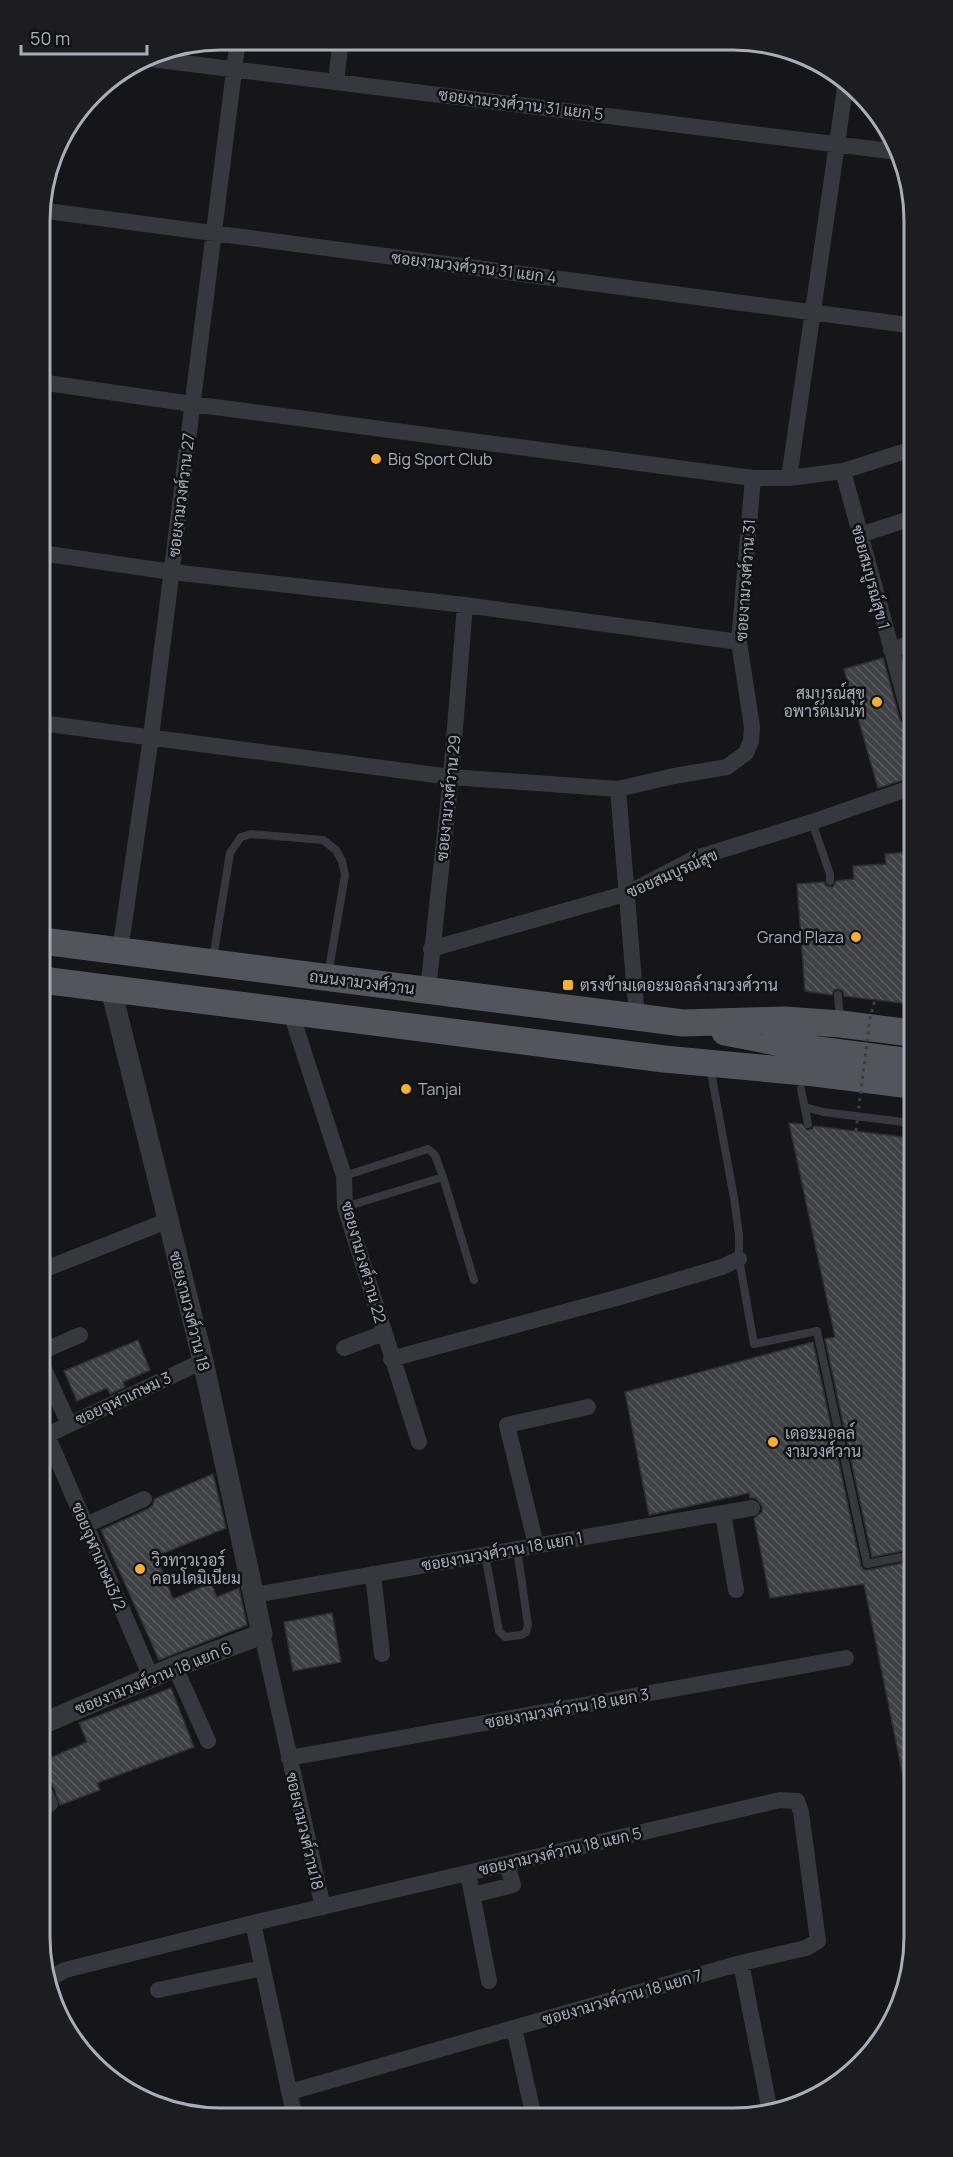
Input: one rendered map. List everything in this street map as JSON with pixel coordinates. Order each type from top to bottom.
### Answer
[{"type":"main road","name":"ถนนงามวงศ์วาน","points":[[50,942],[683,1023],[784,1020],[904,1032]]},
{"type":"main road","name":"ถนนงามวงศ์วาน","points":[[50,981],[664,1059],[810,1080],[903,1101]]},
{"type":"main road","name":"ถนนงามวงศ์วาน","points":[[683,1023],[810,1080],[904,1063]]},
{"type":"main road","name":"ถนนงามวงศ์วาน","points":[[664,1059],[711,1072],[903,1085]]},
{"type":"street","name":"ซอยงามวงศ์วาน 27","points":[[120,951],[151,737],[237,50]]},
{"type":"street","points":[[336,81],[341,50]]},
{"type":"street","name":"ซอยงามวงศ์วาน 31 แยก 5","points":[[162,60],[888,151]]},
{"type":"street","points":[[789,478],[844,92]]},
{"type":"street","name":"ซอยงามวงศ์วาน 31 แยก 4","points":[[50,211],[904,324]]},
{"type":"street","points":[[50,383],[753,478],[789,478],[843,471],[904,452]]},
{"type":"street","name":"ซอยสมบูรณ์สุข 1","points":[[843,471],[904,697]]},
{"type":"street","name":"ซอยงามวงศ์วาน 31","points":[[50,724],[451,777],[618,789],[727,766],[746,753],[751,741],[752,726],[739,642],[753,478]]},
{"type":"street","points":[[860,535],[904,521]]},
{"type":"street","points":[[50,554],[171,572],[465,605],[739,642]]},
{"type":"street","name":"ซอยงามวงศ์วาน 29","points":[[428,990],[451,777],[465,605]]},
{"type":"street","points":[[891,650],[904,646]]},
{"type":"street","points":[[618,789],[637,1017]]},
{"type":"street","name":"ซอยสมบูรณ์สุข","points":[[431,949],[628,893],[693,859],[904,790]]},
{"type":"street","name":"ซอยงามวงศ์วาน 18","points":[[111,989],[203,1361],[262,1634]]},
{"type":"street","name":"ซอยงามวงศ์วาน 22","points":[[291,1013],[344,1176],[345,1207],[419,1442]]},
{"type":"street","points":[[50,1267],[167,1221]]},
{"type":"street","points":[[391,1359],[699,1274],[739,1259]]},
{"type":"street","points":[[344,1348],[384,1333]]},
{"type":"street","points":[[50,1348],[80,1335]]},
{"type":"street","name":"ซอยจุฬาเกษม 3","points":[[50,1434],[203,1361]]},
{"type":"street","points":[[50,1382],[69,1424]]},
{"type":"street","points":[[536,1545],[507,1425],[588,1407]]},
{"type":"street","name":"ซอยจุฬาเกษม3/2","points":[[50,1447],[151,1677]]},
{"type":"street","points":[[86,1525],[144,1499]]},
{"type":"street","name":"ซอยงามวงศ์วาน 18 แยก 1","points":[[254,1595],[752,1508]]},
{"type":"street","points":[[723,1513],[736,1590]]},
{"type":"street","points":[[373,1574],[382,1654]]},
{"type":"street","name":"ซอยงามวงศ์วาน 18 แยก 6","points":[[50,1720],[174,1667],[262,1634]]},
{"type":"street","name":"ซอยงามวงศ์วาน18","points":[[253,1923],[323,1907],[262,1634]]},
{"type":"street","name":"ซอยงามวงค์วาน 18 แยก 3","points":[[289,1758],[846,1658]]},
{"type":"street","points":[[174,1667],[208,1742]]},
{"type":"street","name":"ซอยงามวงค์วาน 18 แยก 5","points":[[323,1907],[780,1800],[797,1801]]},
{"type":"street","name":"ซอยงามวงค์วาน 18 แยก 7","points":[[290,2092],[741,1963],[806,1948],[818,1941],[801,1812],[797,1801]]},
{"type":"street","points":[[472,1895],[513,1885],[507,1863]]},
{"type":"street","points":[[468,1873],[489,1981]]},
{"type":"street","points":[[54,1976],[65,1970],[253,1923],[293,2108]]},
{"type":"street","points":[[741,1963],[768,2104]]},
{"type":"street","points":[[158,1990],[262,1968]]},
{"type":"street","points":[[514,2028],[532,2108]]},
{"type":"lane","points":[[812,822],[830,881]]},
{"type":"lane","points":[[212,963],[230,853],[241,837],[251,834],[323,840],[336,850],[342,861],[345,875],[327,978]]},
{"type":"lane","points":[[838,995],[841,1024]]},
{"type":"lane","points":[[711,1072],[734,1198],[739,1235],[739,1259],[754,1344],[817,1331],[867,1564],[903,1557]]},
{"type":"lane","points":[[810,1080],[823,1112],[903,1122]]},
{"type":"lane","points":[[808,1124],[810,1080]]},
{"type":"lane","points":[[344,1176],[428,1149],[435,1155],[443,1177],[474,1280]]},
{"type":"lane","points":[[345,1207],[443,1177]]},
{"type":"lane","points":[[485,1554],[499,1630],[505,1637],[521,1635],[526,1632],[528,1625],[517,1548]]},
{"type":"path","points":[[856,1131],[870,1018],[875,1000]]},
{"type":"building","name":"สมบูรณ์สุข อพาร์ตเมนท์","points":[[883,658],[900,720],[904,723],[904,780],[878,788],[844,669]]},
{"type":"building","name":"Grand Plaza","points":[[904,853],[904,1003],[844,996],[843,991],[838,989],[834,990],[832,995],[805,991],[797,884],[824,882],[826,886],[833,887],[836,881],[854,879],[853,866],[886,864],[885,854]]},
{"type":"building","points":[[789,1123],[802,1124],[807,1130],[814,1126],[903,1137],[903,1551],[872,1557],[825,1339],[835,1337]]},
{"type":"building","points":[[138,1340],[150,1370],[123,1382],[125,1387],[110,1394],[107,1388],[77,1401],[64,1371]]},
{"type":"building","points":[[813,1342],[861,1566],[864,1570],[868,1570],[903,1563],[903,1777],[864,1584],[770,1598],[754,1518],[762,1512],[762,1506],[756,1498],[750,1498],[749,1493],[649,1515],[625,1392]]},
{"type":"building","name":"วิวทาวเวอร์ คอนโดมิเนียม","points":[[213,1474],[226,1528],[156,1556],[173,1599],[211,1583],[217,1597],[239,1588],[247,1625],[159,1660],[101,1530],[148,1509],[153,1505],[154,1499]]},
{"type":"building","points":[[332,1613],[341,1662],[293,1671],[284,1622]]},
{"type":"building","points":[[171,1688],[194,1747],[97,1783],[100,1790],[60,1805],[54,1788],[50,1784],[50,1758],[87,1742],[79,1723]]},
{"type":"place","name":"Big Sport Club","points":[[376,459]]},
{"type":"place","name":"สมบูรณ์สุข อพาร์ตเมนท์","points":[[877,702]]},
{"type":"place","name":"Grand Plaza","points":[[856,937]]},
{"type":"place","name":"ตรงข้ามเดอะมอลล์งามวงศ์วาน","points":[[568,985]]},
{"type":"place","name":"Tanjai","points":[[406,1089]]},
{"type":"place","name":"เดอะมอลล์ งามวงศ์วาน","points":[[773,1442]]},
{"type":"place","name":"วิวทาวเวอร์ คอนโดมิเนียม","points":[[140,1569]]}]
